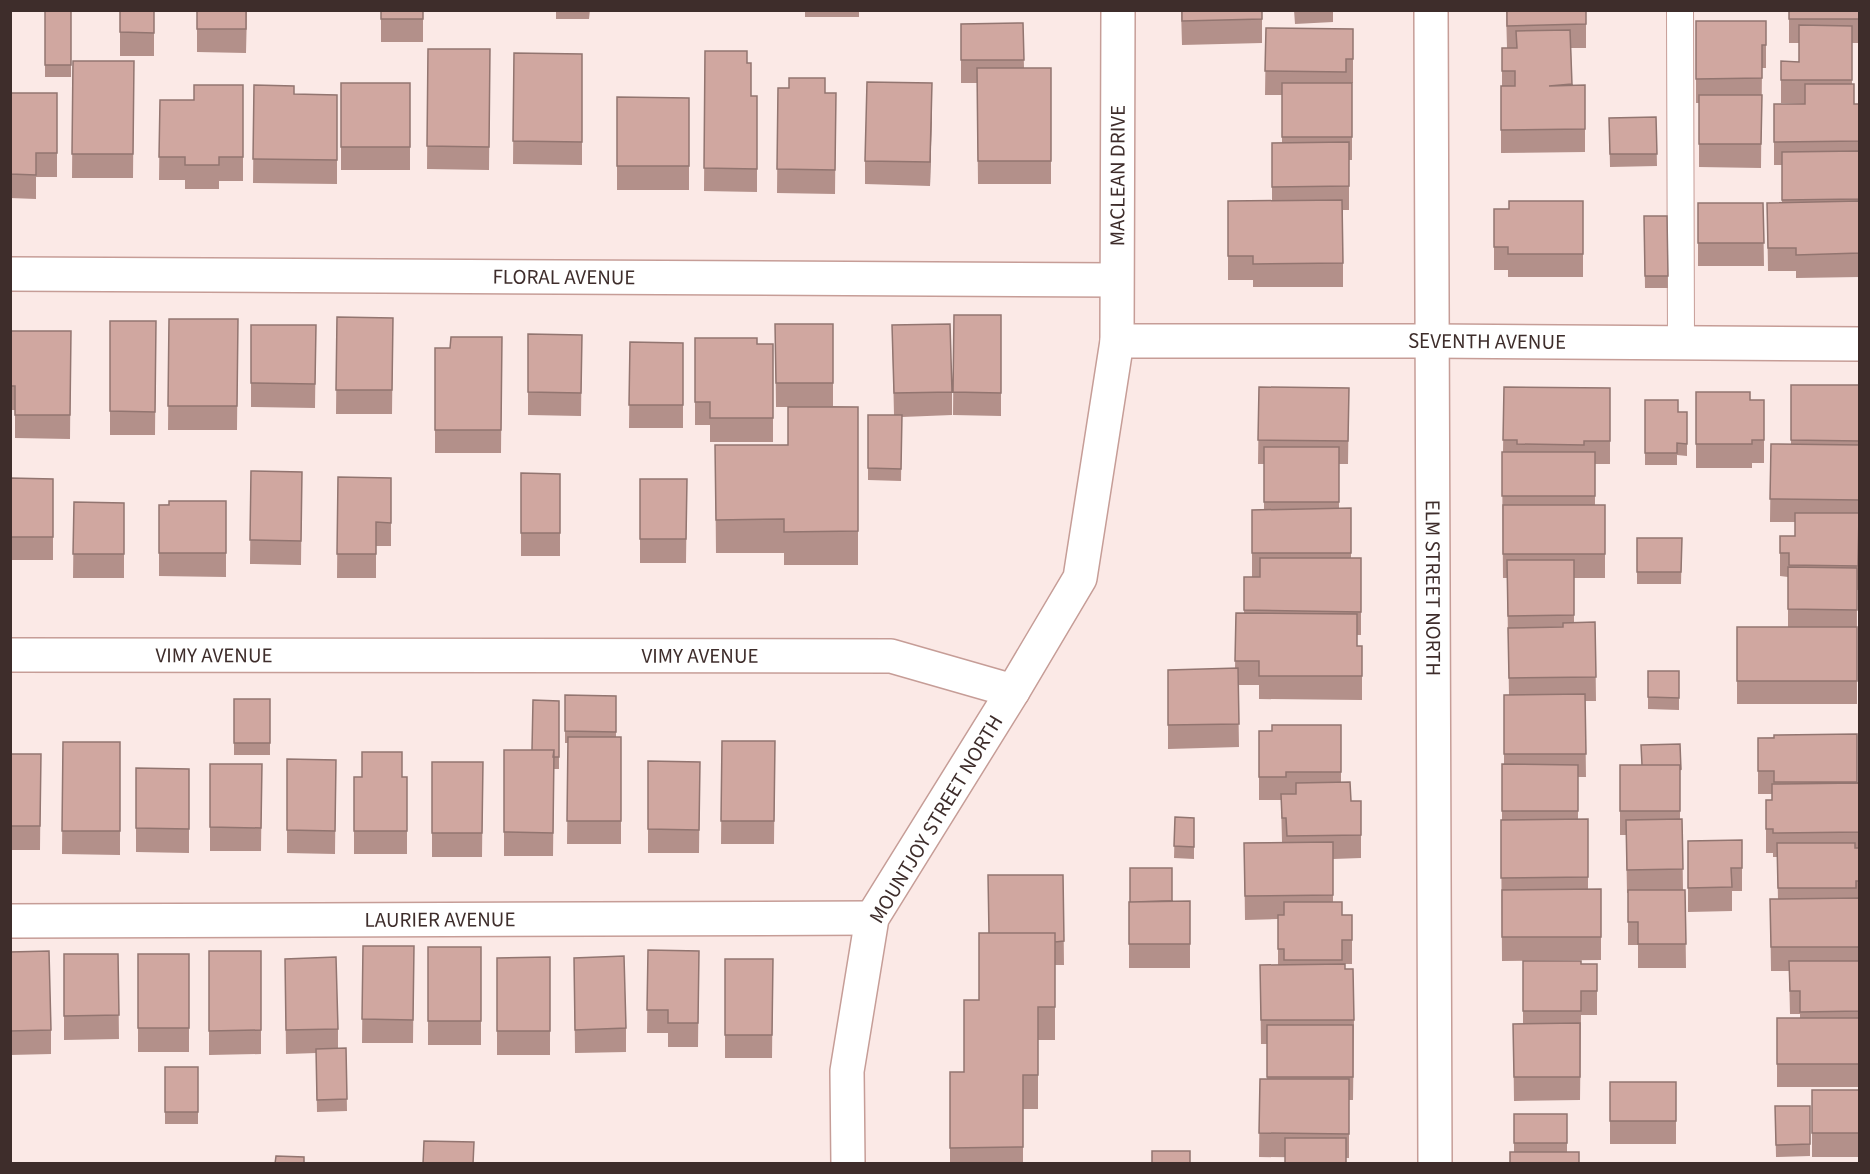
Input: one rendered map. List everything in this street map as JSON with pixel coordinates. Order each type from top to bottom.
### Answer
[{"type":"street","name":"MACLEAN DRIVE","points":[[1117,342],[1118,10]]},
{"type":"street","name":"ELM STREET NORTH","points":[[1431,10],[1435,1164]]},
{"type":"street","name":"FLORAL AVENUE","points":[[10,274],[1116,280]]},
{"type":"street","name":"SEVENTH AVENUE","points":[[1117,342],[1433,341],[1860,344]]},
{"type":"street","points":[[1013,691],[1080,578],[1117,342]]},
{"type":"street","name":"VIMY AVENUE","points":[[10,655],[891,656],[1013,691]]},
{"type":"street","name":"MOUNTJOY STREET NORTH","points":[[848,1164],[847,1071],[872,918],[1013,691]]},
{"type":"street","name":"LAURIER AVENUE","points":[[10,921],[872,918]]},
{"type":"lane","points":[[1680,10],[1681,343]]},
{"type":"building","points":[[45,10],[71,10],[71,65],[45,65]]},
{"type":"building","points":[[120,10],[154,10],[154,33],[120,32]]},
{"type":"building","points":[[197,10],[246,10],[246,29],[197,29]]},
{"type":"building","points":[[381,10],[423,10],[423,19],[381,19]]},
{"type":"building","points":[[1182,10],[1262,10],[1262,19],[1182,21]]},
{"type":"building","points":[[1507,10],[1586,10],[1586,24],[1507,26]]},
{"type":"building","points":[[1789,10],[1860,10],[1860,19],[1789,19]]},
{"type":"building","points":[[1696,21],[1766,21],[1766,45],[1762,45],[1762,78],[1696,79]]},
{"type":"building","points":[[1023,23],[1024,60],[961,60],[961,24]]},
{"type":"building","points":[[1799,25],[1852,26],[1852,80],[1781,80],[1781,61],[1799,62]]},
{"type":"building","points":[[1266,28],[1353,29],[1353,59],[1346,59],[1346,72],[1265,71]]},
{"type":"building","points":[[1570,30],[1572,84],[1549,86],[1585,85],[1585,129],[1501,130],[1501,86],[1515,86],[1515,71],[1502,71],[1502,48],[1517,48],[1516,31]]},
{"type":"building","points":[[428,49],[490,49],[489,147],[427,146]]},
{"type":"building","points":[[705,51],[747,51],[747,63],[751,63],[751,96],[757,96],[757,169],[704,168]]},
{"type":"building","points":[[514,53],[582,54],[582,142],[513,141]]},
{"type":"building","points":[[73,61],[134,61],[133,154],[72,154]]},
{"type":"building","points":[[977,68],[1051,68],[1051,161],[978,161]]},
{"type":"building","points":[[789,78],[825,78],[825,93],[836,93],[835,170],[777,169],[778,88],[789,88]]},
{"type":"building","points":[[867,82],[932,83],[930,162],[865,161]]},
{"type":"building","points":[[341,83],[410,83],[410,147],[341,147]]},
{"type":"building","points":[[1282,83],[1352,83],[1352,137],[1282,137]]},
{"type":"building","points":[[1805,84],[1854,84],[1854,104],[1860,104],[1860,141],[1774,142],[1774,104],[1805,104]]},
{"type":"building","points":[[194,85],[243,85],[243,157],[219,157],[219,165],[185,165],[185,157],[159,157],[160,100],[194,100]]},
{"type":"building","points":[[254,85],[294,86],[294,94],[337,95],[337,160],[253,159]]},
{"type":"building","points":[[11,93],[57,93],[57,153],[36,153],[36,175],[10,174]]},
{"type":"building","points":[[1699,95],[1762,95],[1761,144],[1699,144]]},
{"type":"building","points":[[617,97],[689,98],[689,166],[617,166]]},
{"type":"building","points":[[1656,117],[1657,154],[1610,154],[1609,118]]},
{"type":"building","points":[[1349,142],[1349,186],[1272,187],[1272,143]]},
{"type":"building","points":[[1860,151],[1860,199],[1782,200],[1782,152]]},
{"type":"building","points":[[1342,200],[1343,263],[1253,264],[1253,256],[1228,256],[1228,201]]},
{"type":"building","points":[[1509,201],[1583,201],[1583,254],[1508,254],[1508,247],[1494,247],[1494,209],[1509,209]]},
{"type":"building","points":[[1860,201],[1860,253],[1796,255],[1796,248],[1768,248],[1767,203]]},
{"type":"building","points":[[1698,203],[1763,203],[1764,243],[1698,243]]},
{"type":"building","points":[[1644,216],[1667,216],[1668,276],[1645,276]]},
{"type":"building","points":[[954,315],[1001,315],[1001,393],[953,392]]},
{"type":"building","points":[[337,317],[393,318],[392,390],[336,390]]},
{"type":"building","points":[[169,319],[238,319],[237,406],[168,406]]},
{"type":"building","points":[[110,321],[156,321],[155,412],[110,411]]},
{"type":"building","points":[[775,324],[833,324],[833,383],[776,383]]},
{"type":"building","points":[[950,324],[952,392],[894,393],[892,325]]},
{"type":"building","points":[[251,325],[316,325],[315,384],[251,383]]},
{"type":"building","points":[[10,331],[71,331],[70,415],[15,415],[15,386],[10,386]]},
{"type":"building","points":[[528,334],[582,335],[581,393],[528,392]]},
{"type":"building","points":[[451,337],[502,337],[501,430],[435,430],[435,348],[450,348]]},
{"type":"building","points":[[695,338],[757,338],[757,344],[773,344],[773,418],[710,418],[710,402],[695,402]]},
{"type":"building","points":[[630,342],[683,343],[683,405],[629,405]]},
{"type":"building","points":[[1791,385],[1860,385],[1860,441],[1791,440]]},
{"type":"building","points":[[1259,387],[1349,388],[1348,441],[1258,440]]},
{"type":"building","points":[[1504,387],[1610,388],[1610,441],[1584,441],[1584,445],[1517,444],[1517,440],[1503,440]]},
{"type":"building","points":[[1696,392],[1750,392],[1750,400],[1764,400],[1764,440],[1752,440],[1752,444],[1696,444]]},
{"type":"building","points":[[1645,400],[1678,400],[1678,412],[1687,412],[1687,444],[1677,443],[1677,453],[1645,453]]},
{"type":"building","points":[[788,407],[858,407],[858,531],[784,532],[784,519],[716,520],[715,445],[788,445]]},
{"type":"building","points":[[868,415],[902,415],[901,469],[868,468]]},
{"type":"building","points":[[1771,444],[1860,445],[1860,500],[1770,499]]},
{"type":"building","points":[[1264,447],[1339,447],[1339,502],[1264,502]]},
{"type":"building","points":[[1502,452],[1595,452],[1595,496],[1502,496]]},
{"type":"building","points":[[251,471],[302,472],[301,541],[250,540]]},
{"type":"building","points":[[521,473],[560,474],[560,533],[521,533]]},
{"type":"building","points":[[338,477],[391,478],[391,523],[376,522],[376,554],[337,554]]},
{"type":"building","points":[[10,478],[53,479],[53,537],[10,537]]},
{"type":"building","points":[[640,479],[687,479],[686,539],[640,539]]},
{"type":"building","points":[[169,501],[226,501],[226,553],[159,553],[159,505],[169,505]]},
{"type":"building","points":[[74,502],[124,503],[124,554],[73,554]]},
{"type":"building","points":[[1503,505],[1605,505],[1605,554],[1503,554]]},
{"type":"building","points":[[1351,508],[1351,553],[1252,553],[1252,510]]},
{"type":"building","points":[[1795,513],[1859,513],[1858,566],[1789,565],[1789,553],[1780,553],[1780,536],[1795,536]]},
{"type":"building","points":[[1637,538],[1682,538],[1681,572],[1637,572]]},
{"type":"building","points":[[1260,558],[1361,558],[1361,612],[1244,610],[1244,577],[1260,577]]},
{"type":"building","points":[[1507,560],[1574,560],[1574,615],[1508,616]]},
{"type":"building","points":[[1788,567],[1857,568],[1857,610],[1788,609]]},
{"type":"building","points":[[1236,613],[1357,614],[1357,646],[1362,646],[1362,676],[1259,676],[1259,661],[1235,661]]},
{"type":"building","points":[[1595,622],[1596,677],[1509,678],[1508,628],[1563,627],[1563,623]]},
{"type":"building","points":[[1737,627],[1857,627],[1857,681],[1737,681]]},
{"type":"building","points":[[1238,668],[1239,724],[1168,725],[1168,670]]},
{"type":"building","points":[[1648,671],[1679,671],[1679,698],[1648,697]]},
{"type":"building","points":[[1585,694],[1586,754],[1504,754],[1504,695]]},
{"type":"building","points":[[565,695],[616,696],[616,732],[565,731]]},
{"type":"building","points":[[234,699],[270,699],[270,743],[234,743]]},
{"type":"building","points":[[533,700],[559,701],[559,757],[553,757],[554,750],[532,750]]},
{"type":"building","points":[[1272,725],[1341,725],[1341,772],[1286,772],[1286,777],[1259,777],[1259,731],[1272,731]]},
{"type":"building","points":[[1857,734],[1857,782],[1774,782],[1774,771],[1758,771],[1758,738],[1774,738],[1774,735]]},
{"type":"building","points":[[568,737],[621,737],[621,821],[567,821]]},
{"type":"building","points":[[722,741],[775,741],[774,821],[721,821]]},
{"type":"building","points":[[63,742],[120,742],[120,831],[62,831]]},
{"type":"building","points":[[1680,744],[1681,770],[1680,765],[1642,765],[1641,745]]},
{"type":"building","points":[[504,750],[554,750],[553,833],[504,832]]},
{"type":"building","points":[[362,752],[402,752],[402,777],[407,777],[407,831],[354,831],[354,777],[362,777]]},
{"type":"building","points":[[10,754],[41,754],[40,826],[10,826]]},
{"type":"building","points":[[287,759],[336,760],[335,831],[287,830]]},
{"type":"building","points":[[648,761],[700,762],[699,830],[648,829]]},
{"type":"building","points":[[432,762],[483,762],[482,833],[432,833]]},
{"type":"building","points":[[210,764],[262,764],[261,828],[210,827]]},
{"type":"building","points":[[1502,764],[1578,765],[1578,811],[1502,811]]},
{"type":"building","points":[[1620,765],[1680,765],[1680,811],[1620,811]]},
{"type":"building","points":[[136,768],[189,769],[189,829],[136,828]]},
{"type":"building","points":[[1350,782],[1351,801],[1361,801],[1361,835],[1287,836],[1286,818],[1282,818],[1281,794],[1296,794],[1296,783]]},
{"type":"building","points":[[1860,783],[1860,832],[1773,833],[1773,829],[1766,829],[1766,800],[1772,800],[1772,784]]},
{"type":"building","points":[[1175,817],[1194,818],[1194,847],[1174,846]]},
{"type":"building","points":[[1588,819],[1588,877],[1501,878],[1501,820]]},
{"type":"building","points":[[1682,819],[1683,869],[1627,870],[1626,820]]},
{"type":"building","points":[[1742,840],[1742,868],[1731,868],[1732,887],[1688,888],[1688,841]]},
{"type":"building","points":[[1333,842],[1333,895],[1245,896],[1244,843]]},
{"type":"building","points":[[1777,843],[1855,843],[1855,848],[1860,848],[1860,881],[1856,881],[1856,888],[1778,888]]},
{"type":"building","points":[[1130,868],[1172,868],[1172,901],[1130,902]]},
{"type":"building","points":[[988,875],[1063,875],[1064,941],[1055,942],[1055,933],[989,933]]},
{"type":"building","points":[[1601,889],[1601,937],[1502,937],[1502,890]]},
{"type":"building","points":[[1628,890],[1685,890],[1686,944],[1638,944],[1638,922],[1628,922]]},
{"type":"building","points":[[1860,898],[1860,947],[1771,947],[1770,899]]},
{"type":"building","points":[[1190,901],[1190,944],[1129,944],[1129,902]]},
{"type":"building","points":[[1284,902],[1342,902],[1342,915],[1352,915],[1352,940],[1342,940],[1342,960],[1284,960],[1284,949],[1278,949],[1278,915],[1284,915]]},
{"type":"building","points":[[979,933],[1055,933],[1055,1007],[1038,1007],[1038,1075],[1023,1075],[1023,1147],[950,1148],[950,1072],[964,1072],[964,1000],[979,1000]]},
{"type":"building","points":[[363,946],[414,946],[413,1020],[362,1019]]},
{"type":"building","points":[[428,947],[481,947],[481,1021],[428,1021]]},
{"type":"building","points":[[648,950],[699,951],[698,1023],[668,1023],[668,1010],[647,1010]]},
{"type":"building","points":[[49,951],[51,1030],[10,1031],[10,952]]},
{"type":"building","points":[[209,951],[261,951],[261,1030],[209,1031]]},
{"type":"building","points":[[64,954],[118,954],[119,1015],[64,1016]]},
{"type":"building","points":[[138,954],[189,954],[189,1028],[138,1028]]},
{"type":"building","points":[[624,956],[626,1028],[575,1030],[574,958]]},
{"type":"building","points":[[336,957],[338,1029],[286,1030],[285,959]]},
{"type":"building","points":[[550,957],[550,1031],[497,1031],[497,958]]},
{"type":"building","points":[[725,959],[773,959],[772,1035],[725,1035]]},
{"type":"building","points":[[1523,961],[1581,961],[1581,964],[1597,964],[1597,991],[1581,991],[1581,1011],[1523,1011]]},
{"type":"building","points":[[1789,961],[1860,961],[1860,1011],[1800,1012],[1800,991],[1790,991]]},
{"type":"building","points":[[1345,964],[1345,969],[1353,969],[1354,1020],[1261,1020],[1260,965]]},
{"type":"building","points":[[1777,1018],[1860,1018],[1860,1064],[1777,1064]]},
{"type":"building","points":[[1580,1023],[1580,1077],[1514,1077],[1513,1024]]},
{"type":"building","points":[[1267,1025],[1353,1025],[1353,1077],[1267,1077]]},
{"type":"building","points":[[346,1048],[347,1099],[317,1100],[316,1049]]},
{"type":"building","points":[[165,1067],[198,1067],[198,1112],[165,1112]]},
{"type":"building","points":[[1260,1079],[1349,1079],[1349,1134],[1259,1133]]},
{"type":"building","points":[[1610,1082],[1676,1082],[1676,1121],[1610,1121]]},
{"type":"building","points":[[1812,1090],[1860,1090],[1860,1133],[1812,1133]]},
{"type":"building","points":[[1775,1106],[1810,1106],[1810,1144],[1776,1145]]},
{"type":"building","points":[[1514,1114],[1567,1114],[1567,1143],[1514,1143]]},
{"type":"building","points":[[1285,1138],[1346,1138],[1346,1164],[1285,1164]]},
{"type":"building","points":[[424,1141],[474,1142],[473,1164],[423,1164]]},
{"type":"building","points":[[1152,1151],[1190,1151],[1190,1164],[1152,1164]]},
{"type":"building","points":[[1510,1152],[1579,1152],[1579,1164],[1510,1164]]},
{"type":"building","points":[[276,1156],[304,1157],[304,1164],[275,1164]]}]
